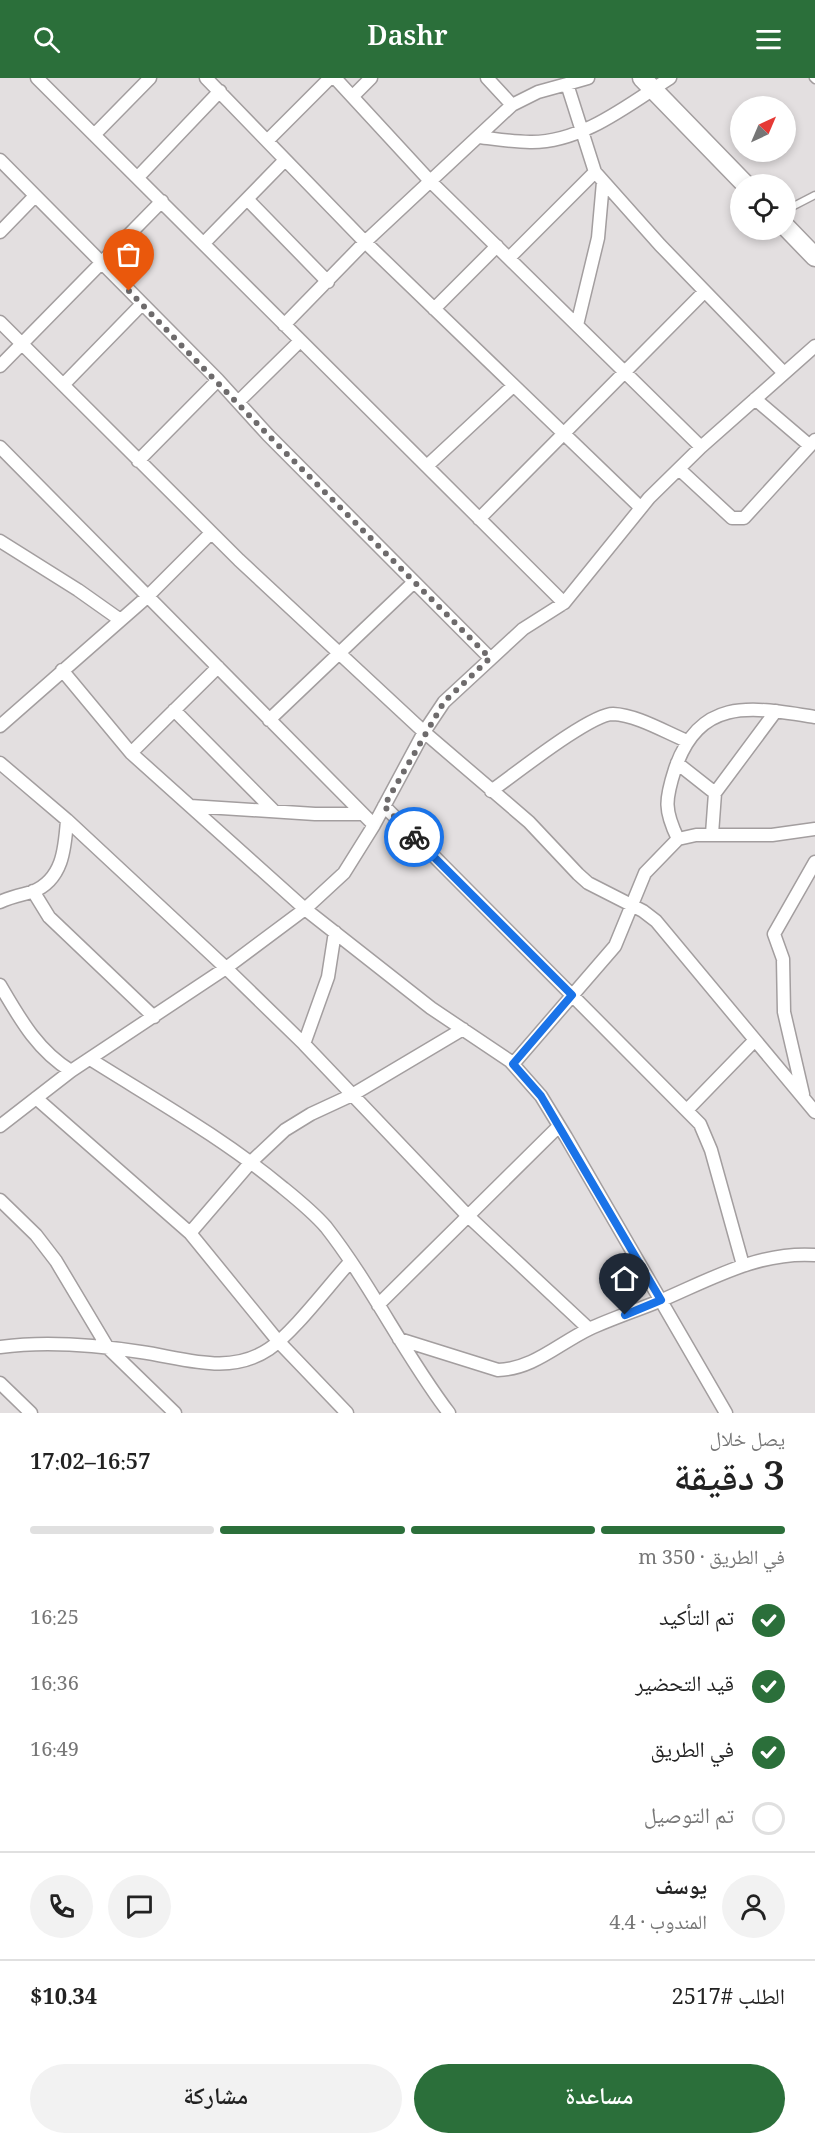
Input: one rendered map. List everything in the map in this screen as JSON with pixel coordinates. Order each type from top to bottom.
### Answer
[{"type":"main road","points":[[647,83],[735,174]]},
{"type":"main road","points":[[796,237],[815,257]]},
{"type":"street","points":[[37,78],[564,603]]},
{"type":"street","points":[[94,135],[150,78]]},
{"type":"street","points":[[206,78],[365,242],[640,507]]},
{"type":"street","points":[[267,141],[330,78]]},
{"type":"street","points":[[335,78],[430,181],[701,447]]},
{"type":"street","points":[[353,96],[371,78]]},
{"type":"street","points":[[487,78],[512,105]]},
{"type":"street","points":[[284,325],[365,242],[512,105],[538,92],[588,78]]},
{"type":"street","points":[[479,137],[530,142],[553,140],[581,132],[647,83],[669,78]]},
{"type":"street","points":[[567,84],[581,132],[599,177],[704,292],[784,373]]},
{"type":"street","points":[[138,177],[220,91]]},
{"type":"street","points":[[0,160],[490,658]]},
{"type":"street","points":[[204,243],[285,160]]},
{"type":"street","points":[[509,258],[599,177]]},
{"type":"street","points":[[577,325],[598,238],[599,177]]},
{"type":"street","points":[[0,232],[35,196]]},
{"type":"street","points":[[247,199],[328,282]]},
{"type":"street","points":[[0,366],[103,264],[162,201]]},
{"type":"street","points":[[434,309],[497,246]]},
{"type":"street","points":[[479,519],[704,292]]},
{"type":"street","points":[[63,385],[142,304]]},
{"type":"street","points":[[0,322],[211,533],[424,732],[529,822],[588,883],[643,911],[664,930],[815,1112]]},
{"type":"street","points":[[238,402],[300,340]]},
{"type":"street","points":[[0,1126],[71,1071],[226,968],[305,909],[344,873],[374,825],[424,732],[444,702],[523,629],[564,603],[640,507],[701,447],[815,346]]},
{"type":"street","points":[[138,461],[218,380]]},
{"type":"street","points":[[427,465],[513,386]]},
{"type":"street","points":[[679,469],[732,518],[744,518],[812,443],[755,399]]},
{"type":"street","points":[[0,447],[374,825]]},
{"type":"street","points":[[0,726],[118,619],[147,597],[211,533]]},
{"type":"street","points":[[0,541],[62,579],[118,619]]},
{"type":"street","points":[[269,720],[414,582]]},
{"type":"street","points":[[131,753],[218,668]]},
{"type":"street","points":[[62,670],[131,753],[305,909],[431,1008],[513,1064],[541,1096],[726,1413]]},
{"type":"street","points":[[174,710],[274,811]]},
{"type":"street","points":[[678,839],[666,813],[666,803],[677,763],[687,741],[700,724],[726,713],[776,711],[815,717]]},
{"type":"street","points":[[712,834],[715,793],[776,711]]},
{"type":"street","points":[[491,791],[589,722],[610,714],[624,716],[687,741]]},
{"type":"street","points":[[0,763],[67,820],[226,968],[304,1044],[467,1215],[589,1329]]},
{"type":"street","points":[[677,763],[715,793]]},
{"type":"street","points":[[190,806],[323,815],[363,814]]},
{"type":"street","points":[[384,806],[687,1110],[706,1134],[743,1265]]},
{"type":"street","points":[[0,902],[33,891],[53,876],[61,863],[67,820]]},
{"type":"street","points":[[513,1064],[615,946],[645,873],[678,839],[712,834],[772,835],[815,829]]},
{"type":"street","points":[[803,1096],[784,1012],[784,968],[774,934],[815,862]]},
{"type":"street","points":[[33,891],[49,917],[154,1017]]},
{"type":"street","points":[[304,1044],[313,1012],[328,978],[335,932]]},
{"type":"street","points":[[0,985],[36,1042],[53,1059],[71,1071]]},
{"type":"street","points":[[190,1233],[251,1162],[285,1130],[352,1095],[463,1029]]},
{"type":"street","points":[[687,1110],[755,1040]]},
{"type":"street","points":[[90,1059],[251,1162],[308,1208],[350,1262],[449,1413]]},
{"type":"street","points":[[36,1098],[190,1233],[278,1341],[347,1413]]},
{"type":"street","points":[[378,1305],[559,1126]]},
{"type":"street","points":[[0,1200],[36,1235],[56,1261],[108,1348],[175,1413]]},
{"type":"street","points":[[399,1339],[498,1370],[512,1369],[527,1365],[589,1329],[743,1265],[783,1254],[815,1255]]},
{"type":"street","points":[[0,1347],[21,1344],[108,1348],[177,1360],[227,1364],[259,1354],[278,1341],[350,1262]]},
{"type":"street","points":[[0,1383],[31,1413]]},
{"type":"lane","points":[[796,205],[815,195]]},
{"type":"way so far","points":[[129,291],[218,380],[268,435],[490,658],[444,702],[424,732],[384,806],[414,837]]},
{"type":"route","points":[[414,837],[572,995],[513,1064],[541,1096],[661,1300],[625,1315]]}]
